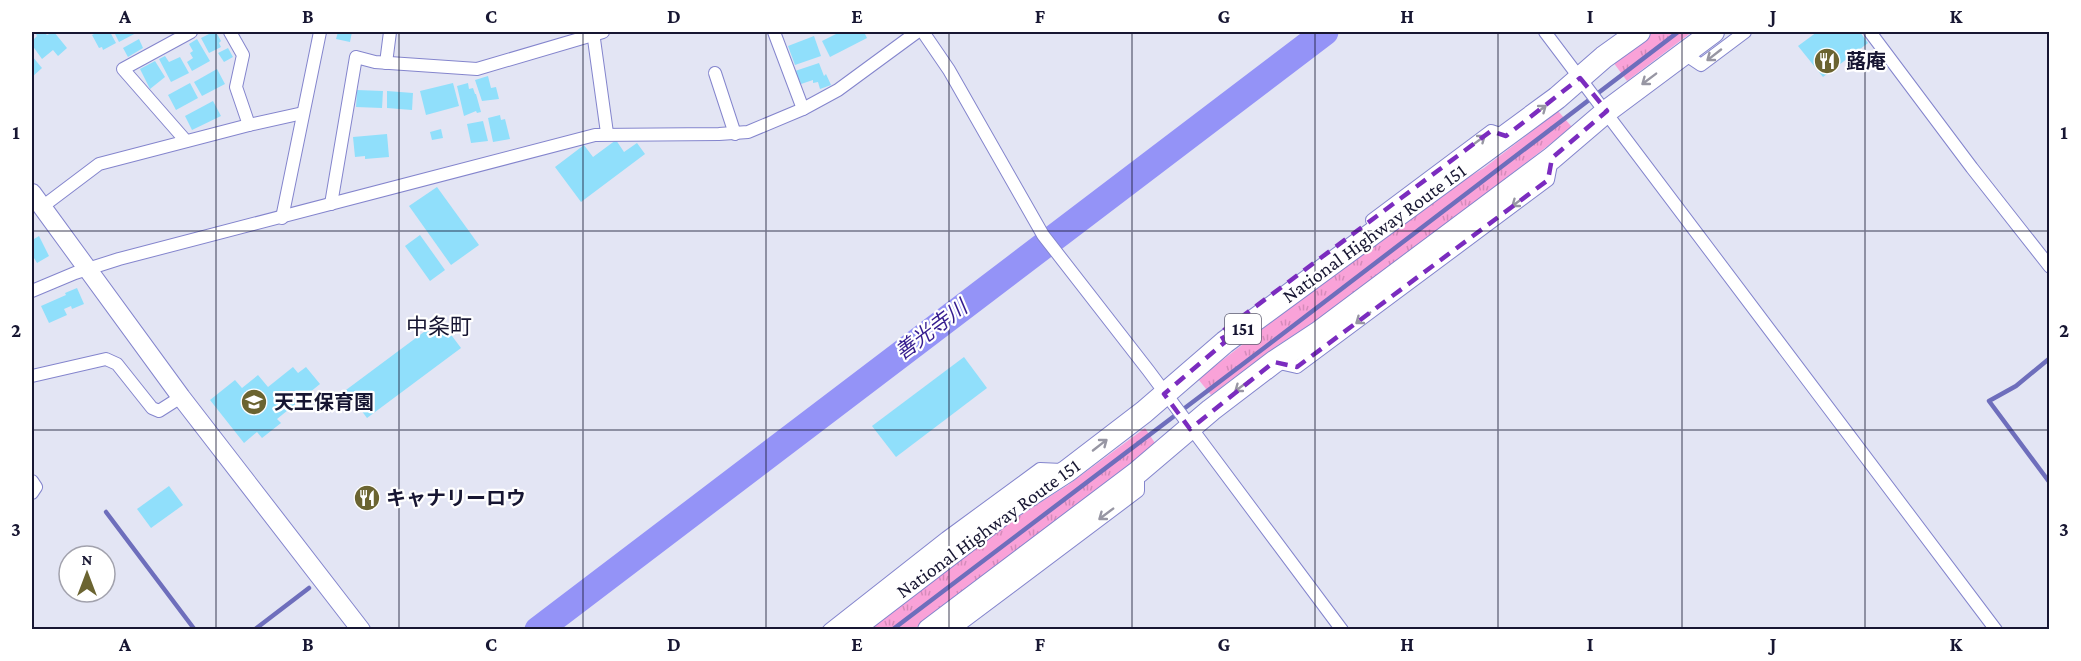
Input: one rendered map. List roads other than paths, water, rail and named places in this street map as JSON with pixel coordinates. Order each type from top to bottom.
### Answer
[{"type":"highway","name":"National Highway Route 151","points":[[851,630],[1013,506],[1067,471],[1225,342],[1557,98],[1636,32]]},
{"type":"highway","name":"151","points":[[929,630],[1137,472],[1211,410],[1552,158],[1607,111],[1713,32]]},
{"type":"street","points":[[186,141],[123,69],[190,32]]},
{"type":"street","points":[[230,32],[243,55],[236,87],[249,125]]},
{"type":"street","points":[[282,218],[320,32]]},
{"type":"street","points":[[386,63],[390,32]]},
{"type":"street","points":[[774,32],[803,109]]},
{"type":"street","points":[[32,291],[119,259],[595,135],[607,133],[735,134],[761,128],[838,90],[917,32]]},
{"type":"street","points":[[923,32],[949,70],[1043,235],[1342,630]]},
{"type":"street","points":[[1545,32],[1607,111],[1996,630]]},
{"type":"street","points":[[1683,53],[1701,65],[1745,32]]},
{"type":"street","points":[[1870,32],[2049,267]]},
{"type":"street","points":[[331,204],[356,57],[386,63],[477,69],[596,33],[607,133]]},
{"type":"street","points":[[715,73],[735,134]]},
{"type":"street","points":[[303,113],[99,164],[37,200],[181,397],[361,630]]},
{"type":"street","points":[[32,376],[106,359],[117,364],[152,408],[159,411],[181,397]]},
{"type":"street","points":[[829,630],[946,538],[1040,470],[1067,471]]},
{"type":"street","points":[[953,630],[1138,490],[1137,472]]},
{"type":"street","points":[[32,482],[36,487],[32,493]]},
{"type":"waterway","name":"善光寺川","points":[[538,630],[1325,32]]},
{"type":"waterway","points":[[892,630],[1678,32]]},
{"type":"waterway","points":[[2050,358],[2016,386],[1989,401],[2050,483]]},
{"type":"waterway","points":[[106,512],[195,630]]},
{"type":"waterway","points":[[254,630],[309,588]]},
{"type":"place","name":"蕗庵","points":[[1827,61]]},
{"type":"place","name":"天王保育園","points":[[254,402]]},
{"type":"place","name":"キャナリーロウ","points":[[367,498]]},
{"type":"district","name":"中条町","points":[[439,326]]}]
